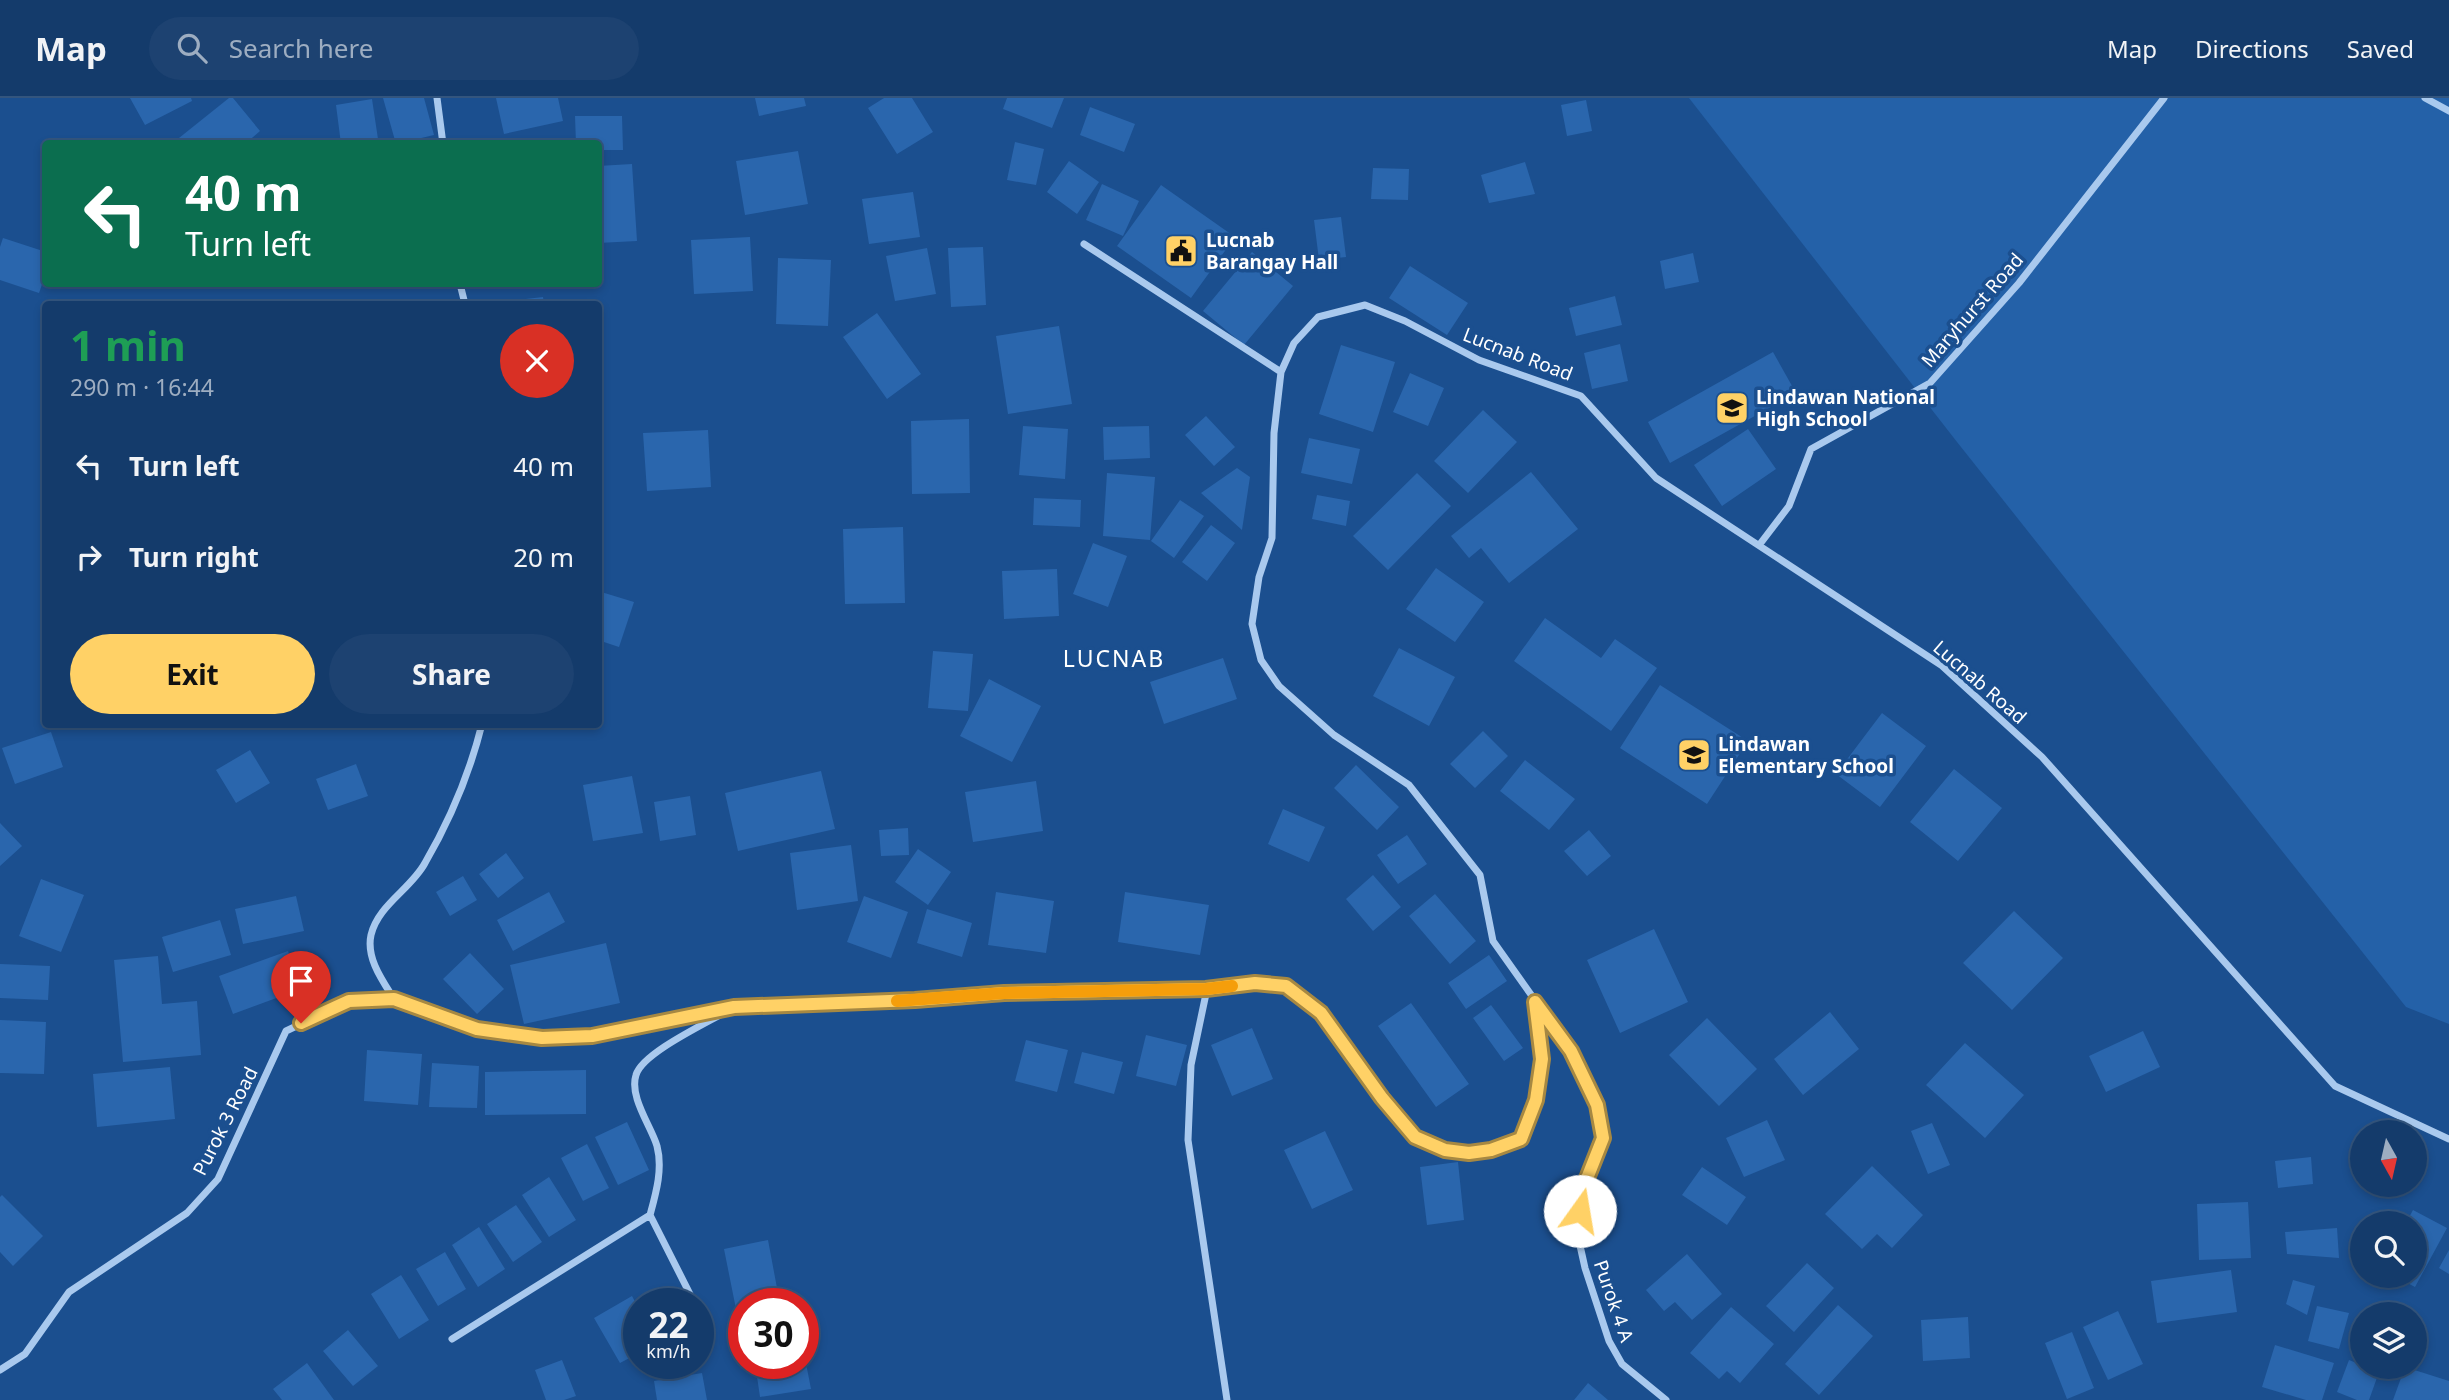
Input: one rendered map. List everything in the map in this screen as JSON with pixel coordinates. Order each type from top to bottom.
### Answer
[{"type":"street","points":[[437,98],[442,140]]},
{"type":"street","name":"Maryhurst Road","points":[[1760,544],[1789,506],[1811,449],[1930,383],[2019,283],[2164,98]]},
{"type":"street","points":[[2425,98],[2449,111]]},
{"type":"street","points":[[1084,244],[1281,372]]},
{"type":"street","name":"Lucnab Road","points":[[1535,1002],[1493,941],[1480,875],[1409,785],[1334,734],[1279,686],[1261,660],[1252,624],[1259,578],[1272,538],[1274,433],[1281,372],[1294,343],[1318,317],[1365,305],[1405,321],[1479,360],[1581,396],[1656,478],[1941,665],[2042,757],[2335,1086],[2449,1139]]},
{"type":"street","points":[[481,728],[472,765],[424,866],[382,912],[371,933],[370,951],[379,976],[394,999],[477,1029],[542,1038],[592,1036],[734,1007],[915,1000],[1004,993],[1206,989],[1255,983],[1286,986],[1321,1013],[1382,1098],[1415,1137],[1445,1150],[1469,1153],[1491,1150],[1521,1139],[1536,1100],[1542,1059],[1535,1002]]},
{"type":"street","points":[[1206,989],[1191,1065],[1188,1140],[1227,1400]]},
{"type":"street","name":"Purok 3 Road","points":[[0,1370],[25,1354],[69,1292],[187,1213],[218,1179],[286,1031],[349,1001],[394,999]]},
{"type":"street","name":"Purok 4 A","points":[[1535,1002],[1571,1051],[1597,1105],[1603,1138],[1582,1191],[1577,1232],[1585,1268],[1609,1341],[1622,1364],[1666,1400]]},
{"type":"street","points":[[687,1288],[650,1215],[659,1181],[657,1147],[636,1100],[635,1075],[658,1050],[734,1007]]},
{"type":"street","points":[[452,1339],[650,1215]]},
{"type":"shaded area","points":[[1689,98],[2449,98],[2449,1024],[2406,1007],[1957,442]]},
{"type":"building","points":[[130,98],[191,98],[192,101],[145,125]]},
{"type":"building","points":[[229,98],[233,98],[260,131],[250,140],[179,138]]},
{"type":"building","points":[[383,98],[424,98],[434,135],[413,140],[395,140]]},
{"type":"building","points":[[496,98],[558,98],[563,121],[504,134]]},
{"type":"building","points":[[755,98],[804,98],[806,106],[759,116]]},
{"type":"building","points":[[884,98],[912,98],[933,132],[897,154],[868,108]]},
{"type":"building","points":[[1007,98],[1064,98],[1052,128],[1003,109]]},
{"type":"building","points":[[372,99],[378,139],[340,140],[336,105]]},
{"type":"building","points":[[1586,100],[1592,131],[1567,136],[1561,105]]},
{"type":"building","points":[[1090,107],[1135,124],[1124,152],[1080,135]]},
{"type":"building","points":[[575,116],[622,116],[623,150],[602,150],[602,140],[576,140]]},
{"type":"building","points":[[1015,142],[1044,149],[1036,185],[1007,180]]},
{"type":"building","points":[[798,151],[808,204],[745,215],[736,161]]},
{"type":"building","points":[[1069,161],[1099,182],[1077,214],[1047,192]]},
{"type":"building","points":[[1525,162],[1535,194],[1489,203],[1481,175]]},
{"type":"building","points":[[632,164],[637,241],[602,243],[602,166]]},
{"type":"building","points":[[1373,168],[1409,169],[1408,200],[1371,199]]},
{"type":"building","points":[[1102,184],[1139,201],[1123,236],[1086,220]]},
{"type":"building","points":[[1161,185],[1235,237],[1191,298],[1117,246]]},
{"type":"building","points":[[913,192],[920,237],[869,244],[862,199]]},
{"type":"building","points":[[1341,217],[1346,257],[1319,260],[1314,220]]},
{"type":"building","points":[[750,237],[753,291],[694,294],[691,240]]},
{"type":"building","points":[[3,238],[42,251],[42,284],[39,293],[0,280],[0,247]]},
{"type":"building","points":[[983,247],[986,305],[951,307],[948,248]]},
{"type":"building","points":[[927,248],[936,294],[895,301],[886,256]]},
{"type":"building","points":[[1252,252],[1293,286],[1244,345],[1203,311]]},
{"type":"building","points":[[1693,253],[1699,282],[1665,289],[1660,261]]},
{"type":"building","points":[[778,258],[831,260],[828,326],[776,324]]},
{"type":"building","points":[[1410,266],[1468,303],[1447,335],[1389,298]]},
{"type":"building","points":[[1615,296],[1622,325],[1576,336],[1569,308]]},
{"type":"building","points":[[543,297],[544,301],[507,301]]},
{"type":"building","points":[[877,313],[921,374],[887,399],[843,337]]},
{"type":"building","points":[[1059,326],[1072,404],[1008,414],[996,336]]},
{"type":"building","points":[[1620,344],[1628,381],[1592,389],[1584,353]]},
{"type":"building","points":[[1341,345],[1395,362],[1373,432],[1319,414]]},
{"type":"building","points":[[1773,352],[1796,393],[1670,463],[1648,422]]},
{"type":"building","points":[[1410,373],[1444,388],[1428,426],[1393,412]]},
{"type":"building","points":[[1483,410],[1517,442],[1468,493],[1434,461]]},
{"type":"building","points":[[1206,416],[1235,447],[1214,466],[1185,435]]},
{"type":"building","points":[[969,419],[970,493],[912,494],[911,421]]},
{"type":"building","points":[[1023,426],[1068,429],[1065,479],[1019,475]]},
{"type":"building","points":[[1149,426],[1150,458],[1104,460],[1103,427]]},
{"type":"building","points":[[1748,429],[1776,469],[1722,506],[1694,465]]},
{"type":"building","points":[[708,430],[711,487],[647,491],[643,433]]},
{"type":"building","points":[[1309,438],[1360,449],[1352,484],[1301,473]]},
{"type":"building","points":[[1237,468],[1250,477],[1242,530],[1201,493]]},
{"type":"building","points":[[1531,472],[1578,529],[1509,583],[1481,548],[1469,558],[1451,536]]},
{"type":"building","points":[[1107,473],[1155,477],[1150,540],[1103,536]]},
{"type":"building","points":[[1417,473],[1451,506],[1388,570],[1353,536]]},
{"type":"building","points":[[1317,495],[1350,501],[1346,526],[1312,519]]},
{"type":"building","points":[[1034,498],[1081,500],[1080,527],[1033,525]]},
{"type":"building","points":[[1180,500],[1204,516],[1174,558],[1151,541]]},
{"type":"building","points":[[1211,525],[1235,543],[1207,581],[1182,562]]},
{"type":"building","points":[[903,527],[905,603],[845,604],[843,529]]},
{"type":"building","points":[[1093,543],[1127,556],[1108,607],[1073,594]]},
{"type":"building","points":[[1436,568],[1484,602],[1455,642],[1406,609]]},
{"type":"building","points":[[1057,569],[1059,616],[1004,619],[1002,571]]},
{"type":"building","points":[[602,592],[634,602],[619,647],[602,641]]},
{"type":"building","points":[[1545,618],[1601,658],[1615,639],[1657,668],[1611,731],[1514,661]]},
{"type":"building","points":[[1399,648],[1455,677],[1429,726],[1373,696]]},
{"type":"building","points":[[933,651],[973,654],[968,711],[928,708]]},
{"type":"building","points":[[1223,658],[1237,699],[1164,724],[1150,682]]},
{"type":"building","points":[[989,679],[1041,706],[1012,762],[960,736]]},
{"type":"building","points":[[1660,685],[1748,741],[1707,804],[1620,748]]},
{"type":"building","points":[[1882,713],[1926,746],[1880,807],[1836,774]]},
{"type":"building","points":[[1483,731],[1508,756],[1475,788],[1450,764]]},
{"type":"building","points":[[51,732],[63,767],[15,784],[2,748]]},
{"type":"building","points":[[250,750],[270,783],[236,803],[216,770]]},
{"type":"building","points":[[1525,760],[1575,799],[1549,830],[1500,791]]},
{"type":"building","points":[[356,764],[368,796],[328,810],[316,779]]},
{"type":"building","points":[[1356,765],[1399,807],[1377,830],[1334,788]]},
{"type":"building","points":[[1954,769],[2002,808],[1958,861],[1910,822]]},
{"type":"building","points":[[821,771],[835,829],[738,851],[725,793]]},
{"type":"building","points":[[632,776],[643,833],[593,841],[583,785]]},
{"type":"building","points":[[1036,781],[1043,831],[973,842],[965,792]]},
{"type":"building","points":[[690,796],[696,835],[660,841],[654,802]]},
{"type":"building","points":[[1283,809],[1325,827],[1309,862],[1268,844]]},
{"type":"building","points":[[0,823],[22,846],[0,866]]},
{"type":"building","points":[[908,828],[909,855],[881,856],[879,830]]},
{"type":"building","points":[[1589,830],[1611,856],[1587,876],[1564,851]]},
{"type":"building","points":[[1407,835],[1427,864],[1398,884],[1377,855]]},
{"type":"building","points":[[851,845],[858,901],[797,910],[790,853]]},
{"type":"building","points":[[918,849],[951,872],[928,905],[895,882]]},
{"type":"building","points":[[506,853],[524,878],[498,898],[479,874]]},
{"type":"building","points":[[1373,875],[1401,907],[1373,931],[1346,899]]},
{"type":"building","points":[[463,876],[477,900],[450,916],[436,892]]},
{"type":"building","points":[[41,879],[84,895],[61,952],[19,936]]},
{"type":"building","points":[[549,892],[565,922],[513,951],[497,920]]},
{"type":"building","points":[[996,892],[1054,901],[1046,953],[988,945]]},
{"type":"building","points":[[1125,892],[1209,905],[1200,955],[1118,942]]},
{"type":"building","points":[[1435,894],[1476,941],[1450,964],[1409,916]]},
{"type":"building","points":[[296,896],[304,931],[243,944],[235,909]]},
{"type":"building","points":[[864,896],[908,912],[891,958],[847,942]]},
{"type":"building","points":[[927,909],[972,923],[962,957],[917,943]]},
{"type":"building","points":[[2014,911],[2063,958],[2012,1010],[1963,963]]},
{"type":"building","points":[[220,920],[231,955],[173,972],[162,937]]},
{"type":"building","points":[[1654,929],[1688,1002],[1620,1033],[1587,960]]},
{"type":"building","points":[[606,943],[620,1003],[524,1024],[510,965]]},
{"type":"building","points":[[288,951],[301,989],[233,1014],[219,976]]},
{"type":"building","points":[[470,953],[504,989],[477,1014],[443,979]]},
{"type":"building","points":[[1489,955],[1507,981],[1466,1009],[1448,983]]},
{"type":"building","points":[[158,956],[162,1004],[197,1001],[201,1055],[123,1062],[114,960]]},
{"type":"building","points":[[0,964],[50,966],[48,1000],[0,998]]},
{"type":"building","points":[[1411,1003],[1469,1084],[1436,1107],[1378,1026]]},
{"type":"building","points":[[1491,1005],[1523,1048],[1504,1061],[1473,1018]]},
{"type":"building","points":[[1830,1012],[1859,1049],[1803,1095],[1774,1059]]},
{"type":"building","points":[[1707,1018],[1757,1069],[1719,1106],[1669,1055]]},
{"type":"building","points":[[0,1020],[46,1022],[44,1074],[0,1073]]},
{"type":"building","points":[[1252,1028],[1273,1079],[1232,1096],[1211,1045]]},
{"type":"building","points":[[2143,1031],[2160,1067],[2106,1092],[2089,1056]]},
{"type":"building","points":[[1146,1035],[1187,1045],[1176,1086],[1136,1076]]},
{"type":"building","points":[[1026,1040],[1068,1050],[1057,1092],[1015,1081]]},
{"type":"building","points":[[1965,1043],[2024,1095],[1985,1138],[1926,1085]]},
{"type":"building","points":[[367,1050],[422,1054],[418,1105],[364,1101]]},
{"type":"building","points":[[1082,1052],[1123,1062],[1114,1094],[1074,1083]]},
{"type":"building","points":[[432,1063],[479,1066],[477,1108],[429,1107]]},
{"type":"building","points":[[170,1067],[175,1119],[97,1127],[93,1074]]},
{"type":"building","points":[[586,1070],[586,1114],[485,1115],[485,1072]]},
{"type":"building","points":[[1767,1120],[1785,1160],[1744,1177],[1726,1138]]},
{"type":"building","points":[[627,1122],[649,1170],[618,1185],[595,1137]]},
{"type":"building","points":[[1932,1123],[1950,1165],[1928,1174],[1911,1131]]},
{"type":"building","points":[[1325,1131],[1353,1190],[1312,1209],[1284,1150]]},
{"type":"building","points":[[587,1144],[609,1188],[583,1201],[561,1158]]},
{"type":"building","points":[[2311,1157],[2313,1184],[2278,1188],[2275,1161]]},
{"type":"building","points":[[1458,1162],[1464,1220],[1427,1225],[1420,1167]]},
{"type":"building","points":[[1872,1166],[1923,1215],[1892,1248],[1877,1234],[1862,1249],[1825,1214]]},
{"type":"building","points":[[1702,1167],[1746,1197],[1727,1225],[1682,1195]]},
{"type":"building","points":[[549,1177],[576,1220],[549,1237],[522,1195]]},
{"type":"building","points":[[2,1195],[43,1236],[13,1266],[0,1252]]},
{"type":"building","points":[[2248,1202],[2251,1258],[2199,1260],[2197,1204]]},
{"type":"building","points":[[516,1205],[542,1242],[513,1262],[487,1224]]},
{"type":"building","points":[[2427,1217],[2447,1228],[2427,1265]]},
{"type":"building","points":[[479,1227],[505,1269],[478,1287],[452,1245]]},
{"type":"building","points":[[2337,1228],[2339,1258],[2287,1254],[2285,1232]]},
{"type":"building","points":[[768,1240],[777,1288],[732,1288],[724,1249]]},
{"type":"building","points":[[2449,1250],[2449,1274],[2439,1268]]},
{"type":"building","points":[[445,1252],[466,1289],[438,1306],[416,1269]]},
{"type":"building","points":[[1687,1254],[1722,1294],[1692,1320],[1675,1302],[1664,1311],[1646,1290]]},
{"type":"building","points":[[1807,1263],[1834,1288],[1794,1332],[1766,1306]]},
{"type":"building","points":[[2231,1270],[2237,1312],[2157,1323],[2151,1281]]},
{"type":"building","points":[[401,1275],[429,1320],[399,1339],[371,1294]]},
{"type":"building","points":[[2293,1280],[2315,1286],[2307,1315],[2286,1304]]},
{"type":"building","points":[[623,1301],[623,1361],[620,1363],[594,1318]]},
{"type":"building","points":[[1838,1305],[1873,1336],[1819,1395],[1785,1364]]},
{"type":"building","points":[[2317,1306],[2349,1313],[2339,1349],[2308,1341]]},
{"type":"building","points":[[1731,1307],[1774,1344],[1740,1383],[1727,1371],[1719,1379],[1690,1353]]},
{"type":"building","points":[[2118,1311],[2143,1364],[2108,1380],[2083,1327]]},
{"type":"building","points":[[1968,1317],[1970,1358],[1923,1361],[1921,1320]]},
{"type":"building","points":[[348,1330],[378,1366],[353,1386],[323,1351]]},
{"type":"building","points":[[2072,1332],[2094,1388],[2067,1399],[2045,1343]]},
{"type":"building","points":[[2275,1345],[2334,1363],[2322,1400],[2306,1400],[2262,1387]]},
{"type":"building","points":[[562,1360],[576,1396],[564,1400],[546,1400],[535,1370]]},
{"type":"building","points":[[2349,1360],[2350,1379],[2376,1379],[2369,1400],[2357,1400],[2337,1392]]},
{"type":"building","points":[[307,1363],[334,1400],[282,1400],[273,1389]]},
{"type":"building","points":[[2427,1374],[2449,1381],[2449,1400],[2393,1400],[2401,1379],[2427,1379]]},
{"type":"building","points":[[703,1379],[707,1400],[657,1400],[654,1381]]},
{"type":"building","points":[[757,1379],[809,1379],[811,1389],[760,1397]]},
{"type":"building","points":[[1588,1383],[1608,1400],[1574,1400]]},
{"type":"slow traffic","points":[[897,1001],[1004,993],[1206,989],[1232,986]]},
{"type":"place","name":"Lucnab Barangay Hall","points":[[1181,251]]},
{"type":"place","name":"Lindawan National High School","points":[[1732,408]]},
{"type":"place","name":"Lindawan Elementary School","points":[[1694,755]]},
{"type":"district","name":"LUCNAB","points":[[1114,659]]},
{"type":"route","points":[[301,1023],[349,1001],[394,999],[477,1029],[542,1038],[592,1036],[734,1007],[915,1000],[1004,993],[1206,989],[1255,983],[1286,986],[1321,1013],[1382,1098],[1415,1137],[1445,1150],[1469,1153],[1491,1150],[1521,1139],[1536,1100],[1542,1059],[1535,1002],[1571,1051],[1597,1105],[1603,1138],[1582,1191],[1580,1211]]}]
